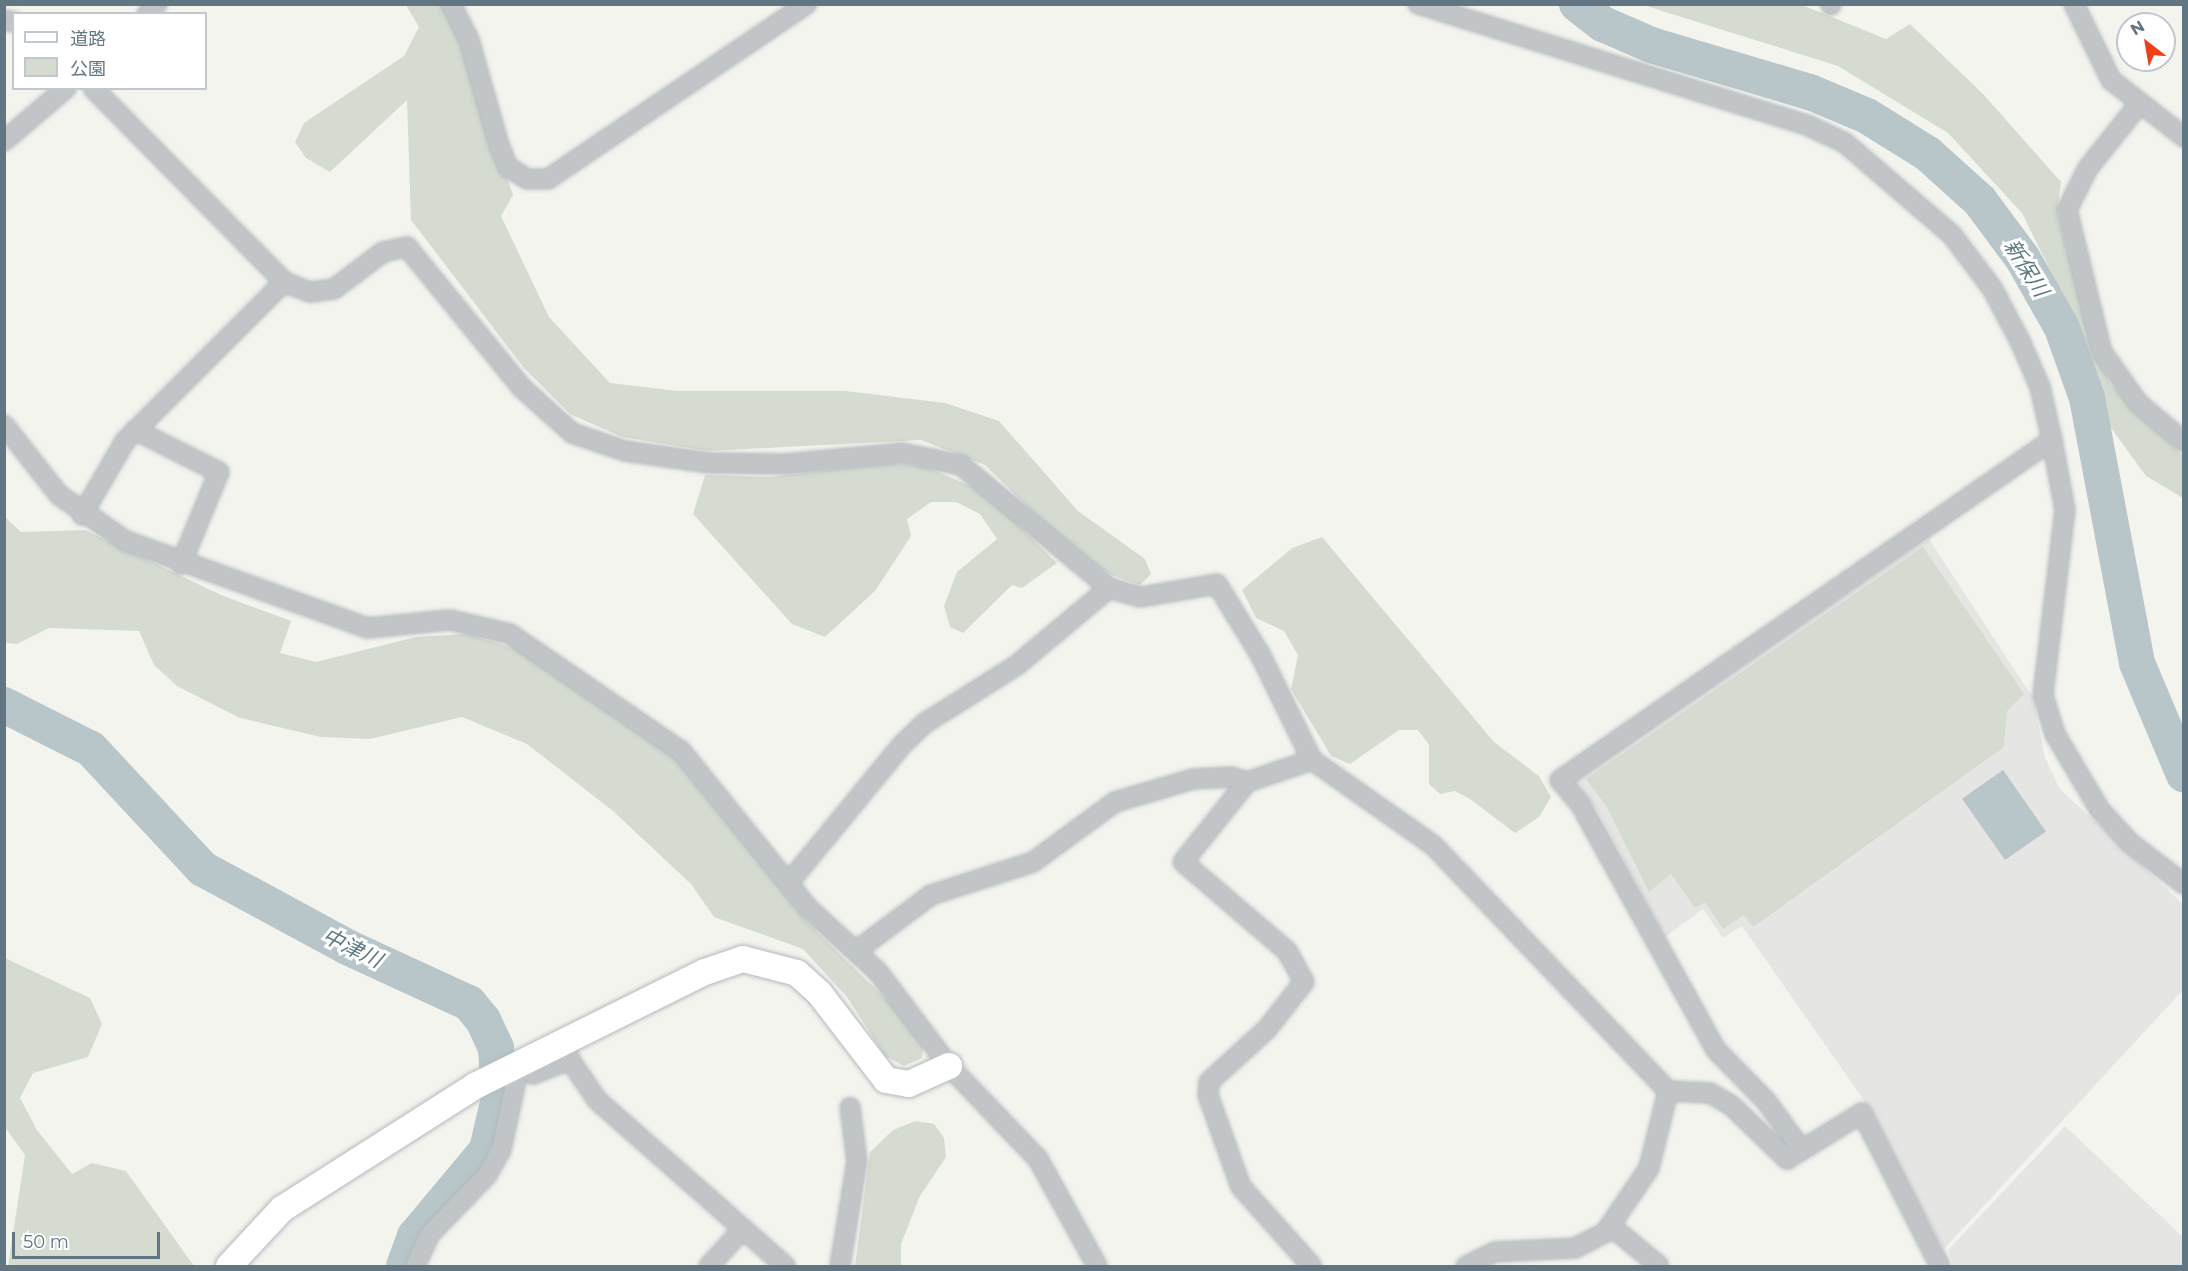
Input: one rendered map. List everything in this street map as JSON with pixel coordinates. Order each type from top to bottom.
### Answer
[{"type":"street","points":[[451,4],[469,40],[499,145],[508,167],[526,179],[548,179],[806,4]]},
{"type":"street","points":[[1418,4],[1781,115],[1845,143],[1952,235],[1992,288],[2040,387],[2052,440],[2065,510],[2043,695],[2069,766],[2100,810],[2130,843],[2184,884]]},
{"type":"street","points":[[2074,4],[2111,80],[2184,137]]},
{"type":"street","points":[[4,141],[64,90]]},
{"type":"street","points":[[95,90],[284,282],[310,292],[334,289],[382,252],[407,247],[521,387],[572,433],[625,451],[710,463],[786,464],[902,453],[961,465],[1109,588],[1141,597],[1217,584],[1261,656],[1312,760],[1432,845],[1668,1091],[1710,1093],[1731,1104],[1787,1159],[1862,1113],[1940,1266]]},
{"type":"street","points":[[2140,104],[2088,168],[2067,210],[2102,352],[2138,403],[2184,442]]},
{"type":"street","points":[[82,515],[135,430],[284,282]]},
{"type":"street","points":[[4,425],[37,471],[82,515],[181,564],[367,628],[450,620],[510,634],[535,647],[694,762],[776,871],[791,880],[809,909],[878,972],[949,1066],[1038,1159],[1097,1266]]},
{"type":"street","points":[[135,430],[219,472],[181,564]]},
{"type":"street","points":[[1802,1150],[1766,1101],[1716,1050],[1580,804],[1560,780],[2052,440]]},
{"type":"street","points":[[791,880],[910,738],[1017,665],[1109,588]]},
{"type":"street","points":[[1312,760],[1247,782],[1183,862],[1287,951],[1304,982],[1267,1029],[1209,1082],[1208,1095],[1241,1187],[1312,1266]]},
{"type":"street","points":[[856,951],[931,895],[1033,862],[1115,801],[1193,779],[1232,777],[1247,782]]},
{"type":"street","points":[[229,1266],[282,1209],[475,1086],[515,1065],[743,959],[797,973],[820,994],[886,1080],[909,1084],[949,1066]]},
{"type":"street","points":[[515,1065],[533,1074],[570,1060],[597,1100],[785,1266]]},
{"type":"street","points":[[415,1266],[430,1234],[487,1175],[501,1150],[515,1065]]},
{"type":"street","points":[[1466,1266],[1496,1252],[1575,1248],[1611,1226],[1649,1168],[1668,1091]]},
{"type":"street","points":[[840,1266],[857,1161],[850,1107]]},
{"type":"street","points":[[1611,1226],[1659,1266]]},
{"type":"street","points":[[709,1266],[742,1230]]},
{"type":"shaded area","points":[[1929,539],[2033,698],[2045,758],[2060,789],[2183,904],[2183,990],[1944,1249],[1863,1099],[1742,926],[1723,938],[1703,909],[1665,937],[1598,811],[1573,780]]},
{"type":"shaded area","points":[[2003,770],[2046,831],[2005,860],[1962,799]]},
{"type":"shaded area","points":[[2065,1126],[2183,1237],[2183,1266],[1954,1266],[1948,1250]]},
{"type":"green space","points":[[406,5],[443,5],[455,22],[513,195],[501,216],[549,317],[610,383],[678,391],[846,391],[945,403],[999,421],[1078,511],[1145,559],[1151,574],[1140,585],[1111,575],[1065,544],[985,465],[921,440],[708,451],[622,437],[570,414],[524,368],[411,220],[407,100],[330,172],[306,158],[295,142],[304,123],[404,56],[419,27]]},
{"type":"green space","points":[[1643,5],[1802,5],[1886,39],[1910,24],[1983,94],[2061,182],[2057,213],[2094,352],[2111,385],[2183,456],[2183,498],[2146,476],[2106,421],[2052,274],[2022,213],[1948,133],[1838,66]]},
{"type":"green space","points":[[892,463],[926,467],[983,491],[1057,563],[1022,588],[1012,585],[963,633],[950,627],[944,606],[957,572],[997,539],[980,514],[956,502],[931,502],[907,519],[911,536],[875,591],[825,637],[792,624],[693,514],[705,475],[769,477]]},
{"type":"green space","points":[[4,516],[21,532],[85,530],[221,595],[291,621],[280,653],[316,662],[416,637],[467,634],[517,649],[684,764],[806,921],[894,1007],[923,1047],[922,1058],[904,1066],[885,1056],[847,997],[803,949],[714,917],[691,884],[613,811],[527,744],[462,717],[370,739],[321,737],[240,718],[177,686],[154,665],[139,631],[49,628],[17,644],[5,643]]},
{"type":"green space","points":[[1322,537],[1494,742],[1539,776],[1551,797],[1539,817],[1515,833],[1470,799],[1455,791],[1440,794],[1429,784],[1429,745],[1418,730],[1399,730],[1350,764],[1331,756],[1291,689],[1298,655],[1284,631],[1256,618],[1242,590],[1292,548]]},
{"type":"green space","points":[[1923,547],[2024,694],[2007,711],[2004,747],[1753,927],[1744,915],[1723,929],[1705,902],[1695,908],[1671,874],[1649,892],[1607,807],[1586,779]]},
{"type":"green space","points":[[5,958],[90,998],[102,1024],[88,1057],[33,1073],[20,1098],[37,1130],[72,1174],[92,1163],[126,1171],[194,1266],[8,1266],[25,1155],[5,1127]]},
{"type":"green space","points":[[916,1121],[934,1124],[944,1138],[946,1157],[920,1196],[901,1244],[901,1266],[855,1266],[870,1152],[893,1130]]},
{"type":"waterway","name":"新保川","points":[[1577,4],[1603,24],[1651,45],[1810,92],[1867,116],[1928,154],[1980,201],[2023,259],[2062,328],[2087,398],[2137,663],[2184,775]]},
{"type":"waterway","name":"中津川","points":[[4,705],[91,749],[203,869],[347,947],[469,1003],[483,1020],[496,1048],[499,1098],[487,1150],[415,1236],[404,1266]]}]
